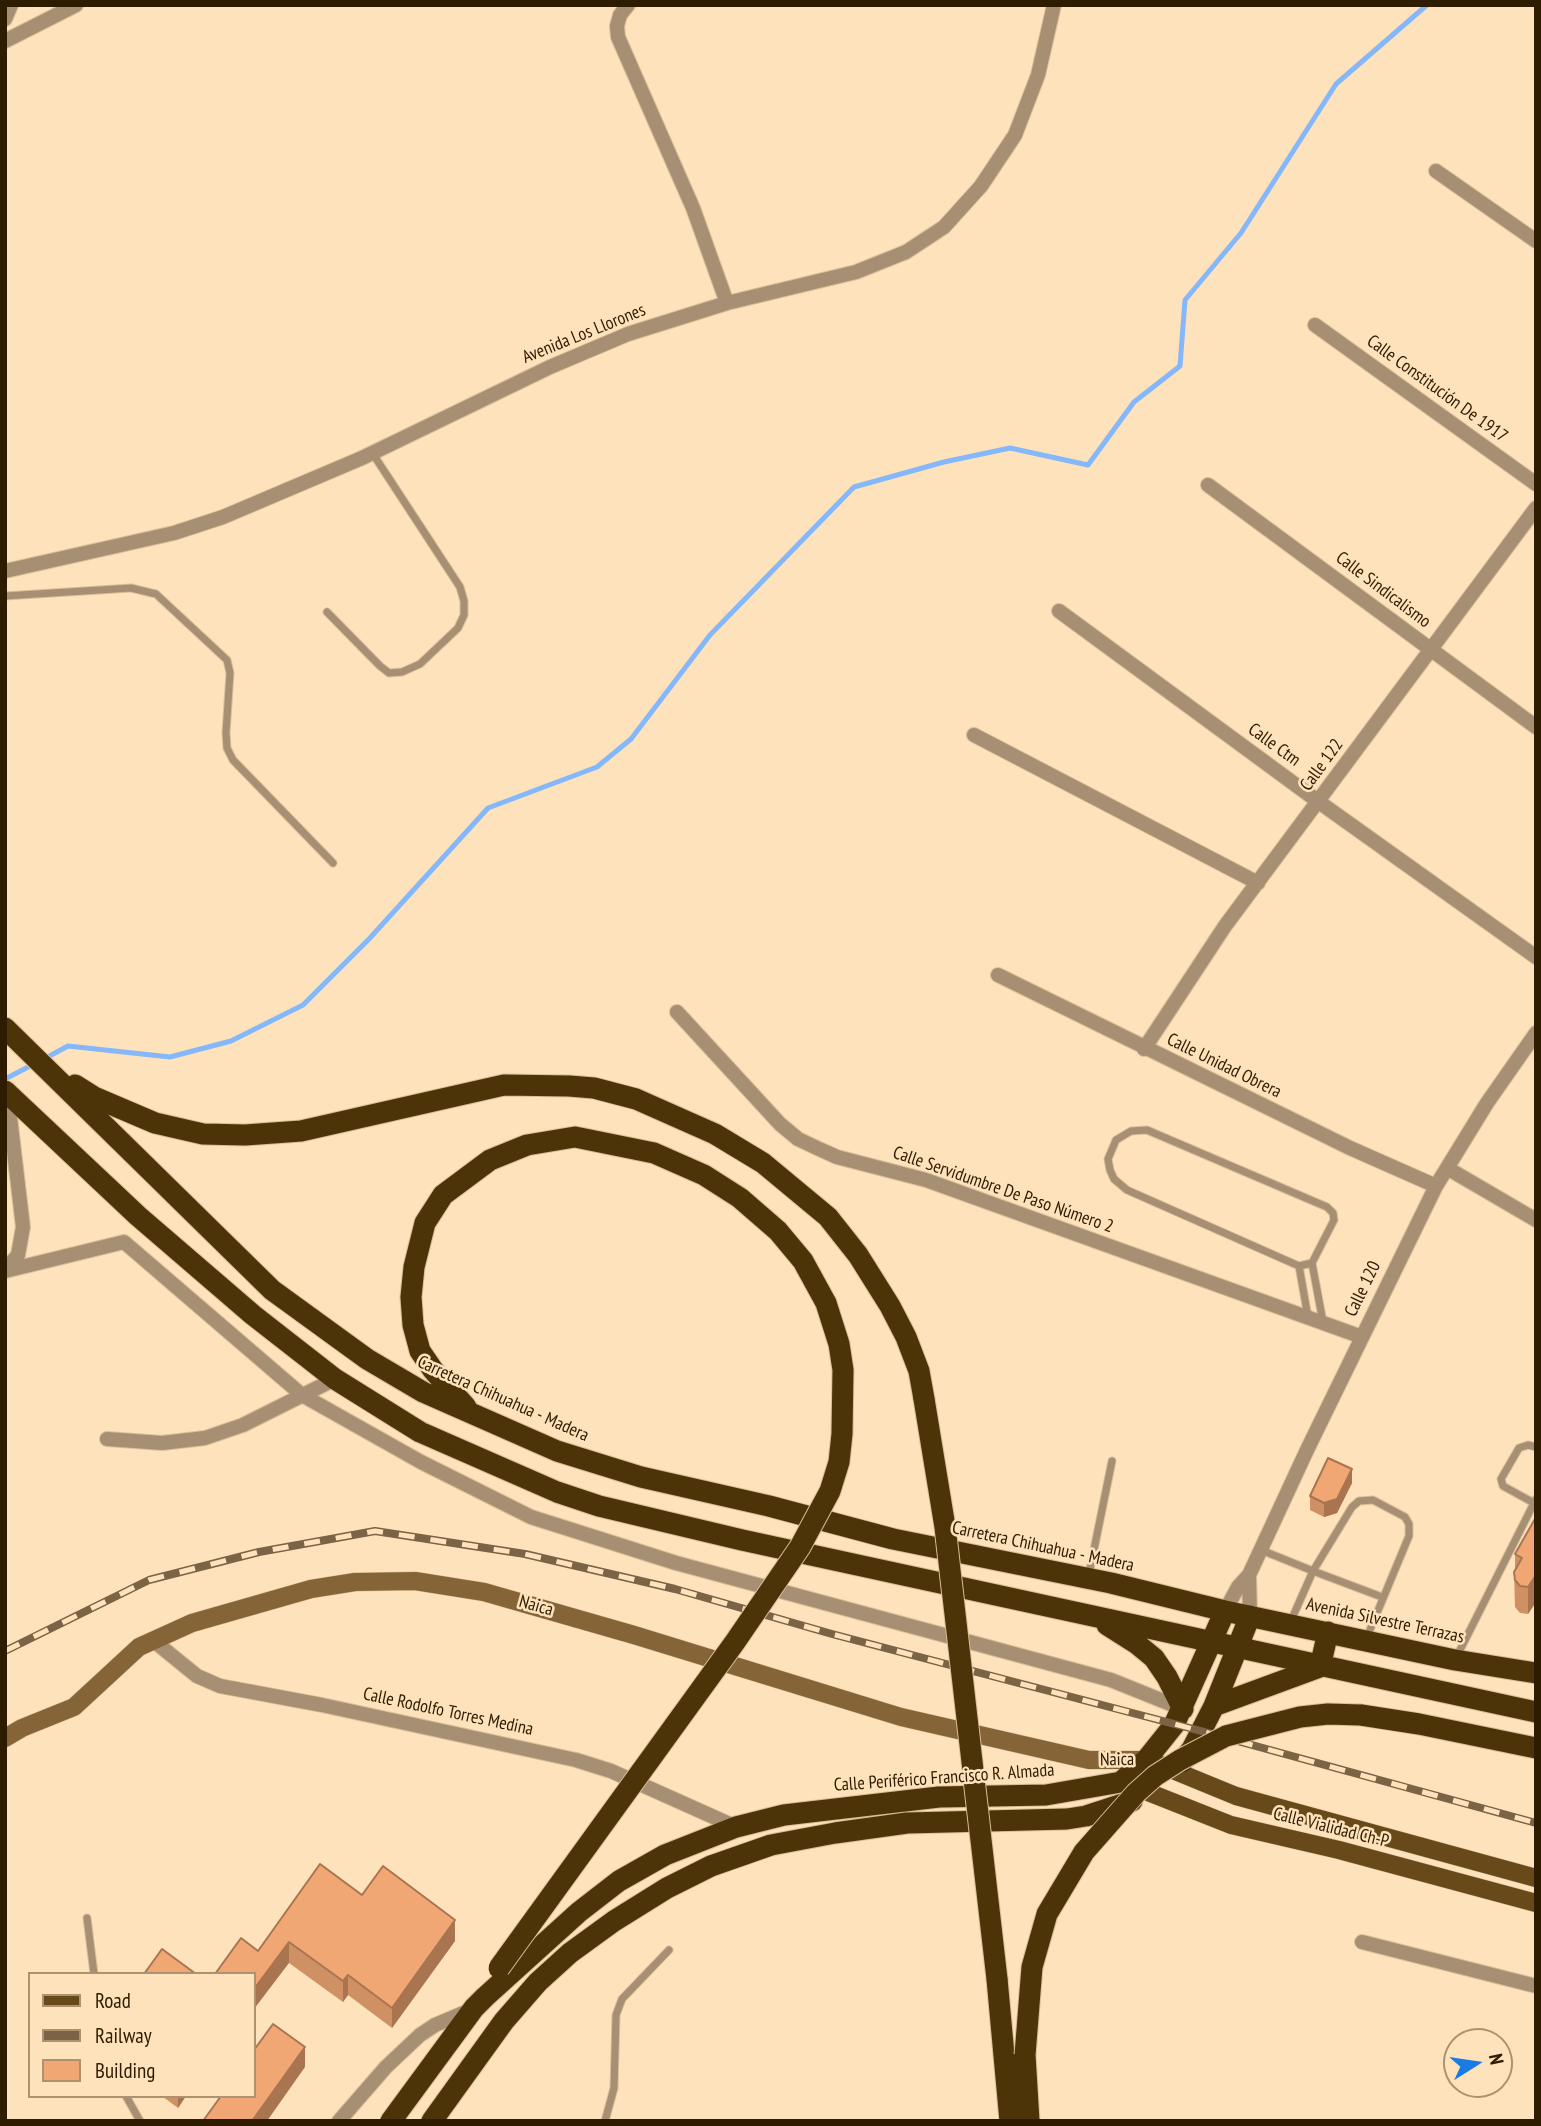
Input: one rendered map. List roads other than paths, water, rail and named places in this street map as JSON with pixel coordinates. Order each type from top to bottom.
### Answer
[{"type":"highway","name":"Carretera Chihuahua - Madera","points":[[5,1028],[272,1290],[367,1359],[423,1392],[556,1451],[641,1478],[769,1506],[893,1539],[1088,1578],[1225,1611]]},
{"type":"highway","points":[[42,1064],[94,1097],[155,1124],[203,1134],[245,1135],[302,1130],[504,1085],[594,1088],[636,1099],[715,1134],[753,1157],[828,1217],[858,1255],[890,1306],[919,1371],[945,1527],[998,1979],[1010,2121]]},
{"type":"highway","points":[[6,1092],[138,1216],[253,1315],[335,1379],[420,1432],[557,1492],[599,1506],[1320,1667],[1536,1712]]},
{"type":"highway","points":[[470,1411],[433,1370],[420,1351],[413,1325],[411,1297],[414,1267],[425,1223],[443,1195],[490,1160],[527,1146],[575,1137],[654,1153],[704,1175],[740,1198],[778,1231],[803,1261],[826,1303],[844,1370],[840,1448],[830,1491],[800,1547],[735,1642],[499,1968],[480,2003]]},
{"type":"highway","points":[[1121,1782],[1146,1760],[1174,1725],[1225,1611]]},
{"type":"highway","name":"Avenida Silvestre Terrazas","points":[[1225,1611],[1455,1660],[1536,1673]]},
{"type":"highway","points":[[432,2121],[504,2021],[538,1982],[570,1953],[614,1921],[667,1888],[711,1866],[771,1845],[907,1823],[1038,1821],[1086,1816],[1117,1807],[1148,1793],[1176,1770],[1192,1749],[1214,1706],[1250,1616]]},
{"type":"highway","points":[[1093,1617],[1137,1644],[1154,1658],[1183,1709]]},
{"type":"highway","points":[[1320,1667],[1328,1632]]},
{"type":"highway","points":[[1214,1706],[1320,1667]]},
{"type":"highway","points":[[1029,2121],[1025,2054],[1032,1966],[1048,1914],[1084,1852],[1136,1793],[1155,1776],[1226,1736],[1300,1717],[1328,1714],[1361,1715],[1419,1724],[1536,1748]]},
{"type":"highway","name":"Calle Periférico Francisco R. Almada","points":[[391,2121],[480,2003],[579,1912],[619,1881],[664,1855],[736,1827],[833,1807],[939,1797],[1046,1795],[1121,1782]]},
{"type":"main road","name":"Calle Vialidad Ch-P","points":[[1146,1760],[1236,1796],[1536,1878]]},
{"type":"main road","name":"Calle Vialidad Ch-P","points":[[1121,1782],[1231,1825],[1339,1850],[1536,1903]]},
{"type":"street","points":[[5,19],[11,5]]},
{"type":"street","points":[[5,41],[76,5]]},
{"type":"street","points":[[628,5],[620,15],[618,37],[693,208],[727,303]]},
{"type":"street","name":"Avenida Los Llorones","points":[[5,571],[161,536],[223,517],[372,453],[617,339],[727,303],[856,272],[905,252],[944,227],[981,186],[1015,135],[1038,75],[1054,5]]},
{"type":"street","points":[[1436,171],[1536,241]]},
{"type":"street","name":"Calle Constitución De 1917","points":[[1315,325],[1536,484]]},
{"type":"street","name":"Calle Sindicalismo","points":[[1208,485],[1536,727]]},
{"type":"street","name":"Calle 122","points":[[1144,1049],[1224,926],[1536,508]]},
{"type":"street","name":"Calle Ctm","points":[[1059,611],[1318,802],[1536,957]]},
{"type":"street","points":[[974,735],[1258,883]]},
{"type":"street","name":"Calle Unidad Obrera","points":[[998,975],[1144,1049],[1350,1148],[1436,1186]]},
{"type":"street","name":"Calle Servidumbre De Paso Número 2","points":[[677,1012],[780,1124],[798,1139],[837,1157],[926,1180],[1362,1337]]},
{"type":"street","name":"Calle 120","points":[[1225,1611],[1238,1587],[1249,1576],[1436,1186],[1487,1103],[1536,1033]]},
{"type":"street","points":[[5,1270],[18,1255],[23,1227],[6,1092]]},
{"type":"street","points":[[1447,1168],[1536,1220]]},
{"type":"street","points":[[5,1270],[124,1242],[302,1395],[421,1462],[531,1517],[676,1563],[1111,1680],[1183,1709]]},
{"type":"street","points":[[107,1440],[162,1443],[205,1437],[243,1425],[335,1379]]},
{"type":"street","name":"Calle 120","points":[[1249,1576],[1250,1616]]},
{"type":"street","name":"Naica","points":[[5,1738],[22,1728],[74,1707],[139,1647],[170,1631],[312,1589],[355,1582],[429,1582],[521,1602],[901,1717],[1089,1760],[1146,1760]]},
{"type":"street","name":"Calle Rodolfo Torres Medina","points":[[154,1641],[197,1676],[220,1686],[576,1760],[611,1771],[736,1827]]},
{"type":"street","name":"Naica","points":[[1089,1760],[1121,1782]]},
{"type":"street","points":[[1362,1942],[1536,1986]]},
{"type":"street","points":[[339,2121],[386,2067],[420,2035],[480,2003]]},
{"type":"lane","points":[[327,612],[389,673],[402,672],[420,664],[458,628],[464,615],[460,587],[372,453]]},
{"type":"lane","points":[[5,596],[131,588],[156,594],[227,660],[230,673],[226,733],[227,748],[233,760],[333,863]]},
{"type":"lane","points":[[1312,1263],[1299,1266],[1126,1191],[1114,1179],[1110,1170],[1108,1159],[1116,1140],[1131,1131],[1147,1130],[1327,1207],[1333,1213],[1334,1220],[1312,1263],[1323,1323]]},
{"type":"lane","points":[[1299,1266],[1308,1318]]},
{"type":"lane","points":[[1455,1660],[1535,1501],[1503,1486],[1501,1479],[1519,1448],[1528,1445],[1536,1447]]},
{"type":"lane","points":[[1088,1578],[1112,1461]]},
{"type":"lane","points":[[1290,1624],[1313,1571],[1352,1507],[1359,1501],[1373,1500],[1405,1517],[1410,1529],[1365,1641]]},
{"type":"lane","points":[[1260,1549],[1382,1597]]},
{"type":"lane","points":[[87,1918],[94,1972]]},
{"type":"lane","points":[[605,2121],[614,2088],[616,2015],[622,1999],[670,1950]]},
{"type":"lane","points":[[127,2098],[140,2121]]},
{"type":"waterway","points":[[42,1060],[68,1046],[170,1057],[231,1041],[303,1005],[369,939],[488,808],[597,767],[631,739],[710,635],[854,487],[944,462],[1010,448],[1088,465],[1134,402],[1180,366],[1185,300],[1241,233],[1336,84],[1427,5]]},
{"type":"waterway","points":[[5,1079],[34,1064]]},
{"type":"railway","points":[[5,1651],[149,1580],[259,1552],[375,1531],[525,1554],[675,1589],[832,1634],[1536,1823]]}]
